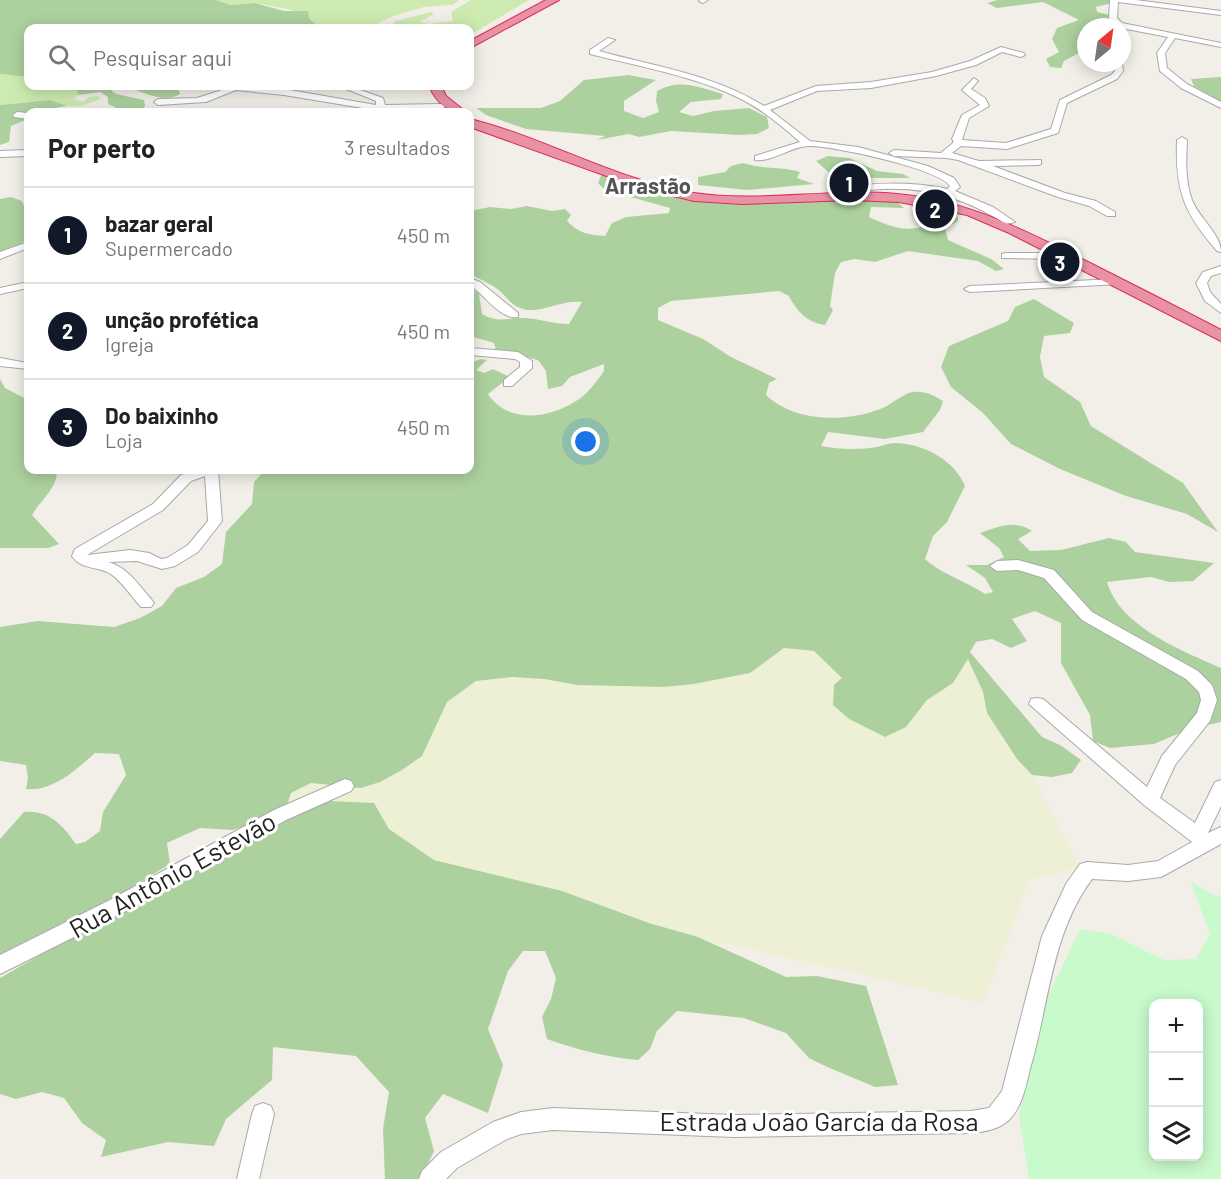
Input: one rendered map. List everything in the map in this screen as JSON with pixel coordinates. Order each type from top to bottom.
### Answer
[{"type":"highway","points":[[474,37],[536,0]]},
{"type":"highway","points":[[474,43],[554,0]]},
{"type":"highway","points":[[427,90],[443,108]]},
{"type":"highway","points":[[437,90],[441,98],[455,108]]},
{"type":"highway","points":[[474,118],[635,177],[683,190],[757,196],[836,191],[929,197],[1010,222],[1221,328]]},
{"type":"highway","points":[[474,124],[666,191],[718,199],[852,196],[926,201],[990,219],[1221,336]]},
{"type":"street","points":[[1114,0],[1114,18]]},
{"type":"street","points":[[1119,0],[1221,13]]},
{"type":"street","points":[[1131,28],[1221,45]]},
{"type":"street","points":[[1173,36],[1161,53],[1163,69],[1184,86],[1221,105]]},
{"type":"street","points":[[611,40],[593,52],[716,85],[744,97],[763,109],[807,143]]},
{"type":"street","points":[[763,109],[816,89],[871,85],[933,74],[973,63],[1001,49],[1021,55]]},
{"type":"street","points":[[947,155],[959,143],[1007,146],[1052,133],[1058,125],[1059,110],[1063,102],[1112,78],[1118,72]]},
{"type":"street","points":[[959,143],[957,139],[965,117],[985,106],[982,100],[966,90],[974,81]]},
{"type":"street","points":[[158,102],[206,101],[220,97],[230,90]]},
{"type":"street","points":[[284,90],[369,108]]},
{"type":"street","points":[[354,90],[380,100],[379,108]]},
{"type":"street","points":[[17,115],[24,116]]},
{"type":"street","points":[[1182,140],[1180,175],[1187,206],[1221,248]]},
{"type":"street","points":[[758,158],[807,143],[858,150],[947,155],[979,163],[1053,193],[1094,205],[1111,214]]},
{"type":"street","points":[[858,150],[944,176],[954,183],[955,187],[951,190]]},
{"type":"street","points":[[0,154],[24,153]]},
{"type":"street","points":[[979,163],[1038,162]]},
{"type":"street","points":[[836,191],[880,186],[951,190],[987,206],[1010,222]]},
{"type":"street","points":[[0,256],[24,247]]},
{"type":"street","points":[[1006,256],[1066,256]]},
{"type":"street","points":[[1221,269],[1205,275],[1202,280],[1203,289],[1210,301],[1221,309]]},
{"type":"street","points":[[970,289],[1116,282]]},
{"type":"street","points":[[474,283],[486,289],[502,309],[514,315]]},
{"type":"street","points":[[0,291],[24,286]]},
{"type":"street","points":[[474,352],[518,356],[526,360],[526,368],[508,383]]},
{"type":"street","points":[[0,362],[24,365]]},
{"type":"street","points":[[146,603],[122,576],[111,568],[84,561],[79,556],[83,550],[158,507],[186,478],[198,474]]},
{"type":"street","points":[[84,561],[109,556],[143,556],[160,564],[176,560],[190,550],[215,521],[210,474]]},
{"type":"street","points":[[998,566],[1018,565],[1049,574],[1087,616],[1192,675],[1206,689],[1209,700],[1204,716],[1168,761],[1150,800]]},
{"type":"street","points":[[1036,704],[1150,800],[1208,837],[1221,787]]},
{"type":"street","name":"Rua Antônio Estevão","points":[[0,965],[107,911],[280,815],[345,786]]},
{"type":"street","name":"Estrada João García da Rosa","points":[[430,1179],[448,1160],[501,1130],[521,1123],[554,1119],[734,1126],[971,1122],[997,1116],[1005,1109],[1014,1087],[1034,1023],[1058,917],[1071,889],[1087,870],[1136,872],[1161,868],[1208,837]]},
{"type":"street","points":[[248,1179],[263,1114]]},
{"type":"green space","points":[[0,0],[216,0],[230,5],[255,3],[284,11],[308,11],[309,18],[316,24],[24,24],[24,77],[0,74]]},
{"type":"green space","points":[[216,0],[460,0],[452,5],[424,7],[393,16],[376,24],[316,24],[309,17],[292,10],[255,3],[230,5]]},
{"type":"green space","points":[[471,0],[529,0],[474,33],[474,24],[429,24],[453,21],[451,12]]},
{"type":"green space","points":[[998,0],[1112,0],[1112,3],[1096,7],[1097,12],[1110,15],[1111,18],[1077,19],[1043,2],[997,8],[987,3]]},
{"type":"green space","points":[[431,12],[434,14],[420,22],[429,24],[393,24],[396,21]]},
{"type":"green space","points":[[1077,21],[1077,54],[1064,61],[1061,68],[1050,67],[1046,59],[1059,52],[1052,39],[1057,28]]},
{"type":"green space","points":[[0,74],[24,77],[24,90],[76,90],[79,95],[74,98],[82,102],[90,97],[98,96],[101,99],[81,106],[67,106],[50,100],[0,105]]},
{"type":"green space","points":[[628,75],[656,80],[624,101],[624,111],[643,118],[659,112],[656,101],[657,91],[682,84],[723,94],[721,99],[691,102],[679,112],[693,116],[714,111],[749,108],[767,117],[769,128],[757,134],[671,131],[639,137],[629,134],[597,140],[605,136],[526,129],[486,115],[476,108],[541,108],[560,101],[584,80]]},
{"type":"green space","points":[[1221,77],[1221,102],[1194,86],[1191,79]]},
{"type":"green space","points":[[76,90],[111,90],[116,94],[144,100],[145,106],[143,108],[117,108],[108,104],[108,97],[100,92],[79,95]]},
{"type":"green space","points":[[136,90],[178,90],[180,94],[167,98]]},
{"type":"green space","points":[[50,100],[67,106],[24,108],[24,121],[11,126],[9,142],[0,145],[0,105]]},
{"type":"green space","points":[[828,156],[849,158],[877,171],[903,174],[910,178],[835,178],[816,161]]},
{"type":"green space","points":[[743,163],[800,172],[797,178],[814,184],[747,190],[698,185],[698,177],[725,172],[731,166]]},
{"type":"green space","points":[[602,174],[733,202],[895,200],[904,208],[871,207],[869,217],[889,225],[910,229],[924,226],[942,217],[958,217],[958,221],[945,228],[948,240],[991,259],[1004,269],[996,271],[978,261],[908,251],[875,262],[855,259],[841,262],[835,273],[830,306],[833,310],[825,325],[808,319],[795,307],[789,296],[779,291],[671,301],[658,308],[658,320],[703,339],[731,357],[777,379],[769,383],[766,395],[792,411],[823,418],[855,416],[885,407],[913,392],[929,394],[943,401],[940,410],[923,432],[885,439],[828,432],[821,446],[858,449],[894,443],[905,444],[926,450],[954,468],[965,486],[947,522],[933,536],[925,559],[938,569],[985,594],[993,592],[985,578],[966,565],[987,565],[1004,557],[999,548],[980,533],[1006,525],[1019,525],[1032,531],[1018,539],[1030,551],[1061,550],[1109,538],[1126,542],[1135,552],[1214,563],[1193,581],[1169,582],[1151,577],[1107,582],[1114,598],[1139,625],[1189,654],[1221,668],[1221,722],[1187,730],[1154,744],[1110,748],[1093,741],[1090,715],[1061,663],[1061,623],[1035,611],[1012,619],[1027,641],[1011,648],[992,639],[976,642],[970,652],[1042,737],[1060,745],[1081,760],[1072,773],[1052,777],[1032,775],[1017,759],[987,713],[983,692],[968,659],[953,683],[927,700],[906,727],[885,737],[849,719],[833,705],[834,685],[842,678],[814,651],[784,648],[750,673],[694,684],[664,687],[577,685],[544,679],[512,677],[476,681],[447,702],[422,756],[402,770],[380,782],[361,788],[311,783],[291,793],[287,805],[295,807],[330,801],[374,803],[389,829],[434,860],[562,891],[649,923],[698,937],[786,977],[817,976],[866,986],[898,1085],[875,1087],[825,1066],[809,1058],[786,1033],[744,1018],[677,1011],[657,1031],[650,1049],[638,1060],[592,1052],[547,1039],[542,1017],[551,999],[556,978],[545,951],[523,951],[508,971],[488,1029],[503,1065],[488,1113],[443,1094],[425,1118],[434,1151],[421,1179],[385,1179],[383,1129],[389,1092],[356,1056],[273,1047],[272,1080],[226,1119],[214,1146],[168,1142],[101,1157],[106,1140],[82,1123],[64,1098],[42,1092],[16,1099],[0,1094],[0,978],[219,852],[257,838],[261,820],[233,830],[200,828],[167,843],[170,864],[104,904],[0,956],[0,839],[24,812],[33,812],[41,813],[54,820],[76,844],[85,842],[100,831],[103,812],[126,775],[119,754],[95,753],[72,773],[54,783],[36,789],[26,789],[28,778],[26,765],[0,761],[0,627],[38,621],[114,627],[140,618],[162,606],[176,588],[204,577],[222,564],[226,532],[252,504],[254,482],[261,474],[474,474],[474,362],[487,360],[476,370],[484,373],[493,369],[510,377],[488,394],[496,404],[517,414],[529,416],[553,412],[580,398],[592,388],[604,371],[604,364],[570,377],[562,386],[548,389],[546,371],[538,360],[496,350],[494,343],[474,337],[474,290],[479,294],[482,314],[499,319],[525,318],[569,324],[582,302],[569,302],[539,309],[523,309],[511,303],[495,287],[474,276],[474,210],[490,207],[511,209],[527,206],[552,211],[565,209],[571,215],[567,221],[575,228],[589,234],[605,236],[612,223],[626,217],[669,213],[670,208],[605,190],[598,183]]},
{"type":"green space","points":[[11,197],[22,201],[24,241],[0,252],[0,199]]},
{"type":"green space","points":[[1034,299],[1074,323],[1070,333],[1044,336],[1040,357],[1044,377],[1080,402],[1091,426],[1183,483],[1218,532],[1187,514],[1126,496],[1060,469],[1011,444],[983,413],[951,387],[941,367],[949,346],[1008,321],[1015,307]]},
{"type":"green space","points":[[0,379],[5,388],[24,398],[24,474],[57,474],[51,490],[32,515],[59,544],[48,548],[0,548]]},
{"type":"green space","points":[[784,648],[814,651],[843,679],[906,727],[927,700],[953,683],[968,659],[983,692],[987,713],[1017,759],[1032,775],[1080,867],[1030,880],[983,1003],[698,937],[649,923],[562,891],[434,860],[389,829],[374,803],[287,805],[292,793],[311,783],[338,786],[380,782],[402,770],[422,756],[447,702],[476,681],[512,677],[623,686],[664,687],[694,684],[750,673]]},
{"type":"green space","points":[[1191,882],[1215,896],[1221,895],[1221,1179],[1029,1179],[1019,1115],[1048,996],[1080,929],[1111,934],[1164,960],[1196,959],[1210,934]]},
{"type":"place","name":"bazar geral","points":[[849,183]]},
{"type":"place","name":"unção profética","points":[[935,209]]},
{"type":"place","name":"Do baixinho","points":[[1060,262]]},
{"type":"district","name":"Arrastão","points":[[648,185]]}]
